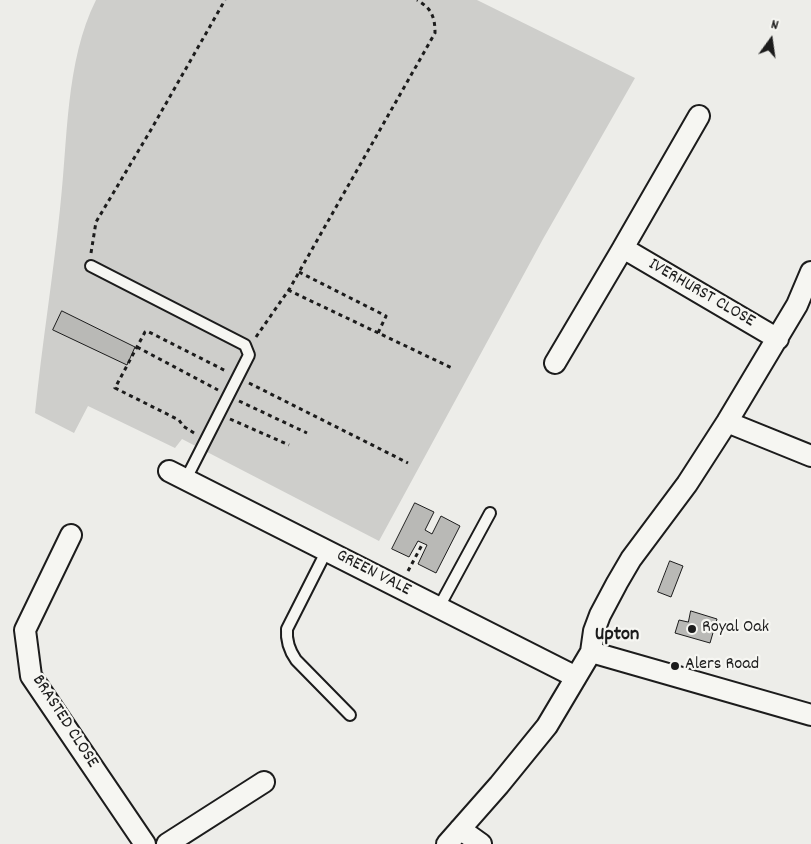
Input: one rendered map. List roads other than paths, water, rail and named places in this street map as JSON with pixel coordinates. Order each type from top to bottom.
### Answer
[{"type":"street","points":[[555,363],[699,116]]},
{"type":"street","name":"IVERHURST CLOSE","points":[[623,248],[778,339]]},
{"type":"street","points":[[481,844],[453,837],[547,726],[591,652],[594,631],[600,615],[631,559],[687,484],[727,422],[778,339],[797,305],[811,272]]},
{"type":"street","points":[[727,422],[811,456]]},
{"type":"street","name":"GREEN VALE","points":[[178,475],[576,677]]},
{"type":"street","name":"BRASTED CLOSE","points":[[71,536],[25,630],[31,676],[145,844]]},
{"type":"street","points":[[591,652],[811,715]]},
{"type":"street","points":[[167,844],[264,782]]},
{"type":"lane","points":[[91,266],[245,344],[249,355],[220,414],[206,440],[178,475]]},
{"type":"lane","points":[[439,607],[490,513]]},
{"type":"lane","points":[[327,550],[287,629],[286,636],[290,651],[296,660],[350,716]]},
{"type":"place","name":"Royal Oak","points":[[692,629]]},
{"type":"place","name":"Alers Road","points":[[675,666]]},
{"type":"district","name":"Upton","points":[[617,636]]}]
